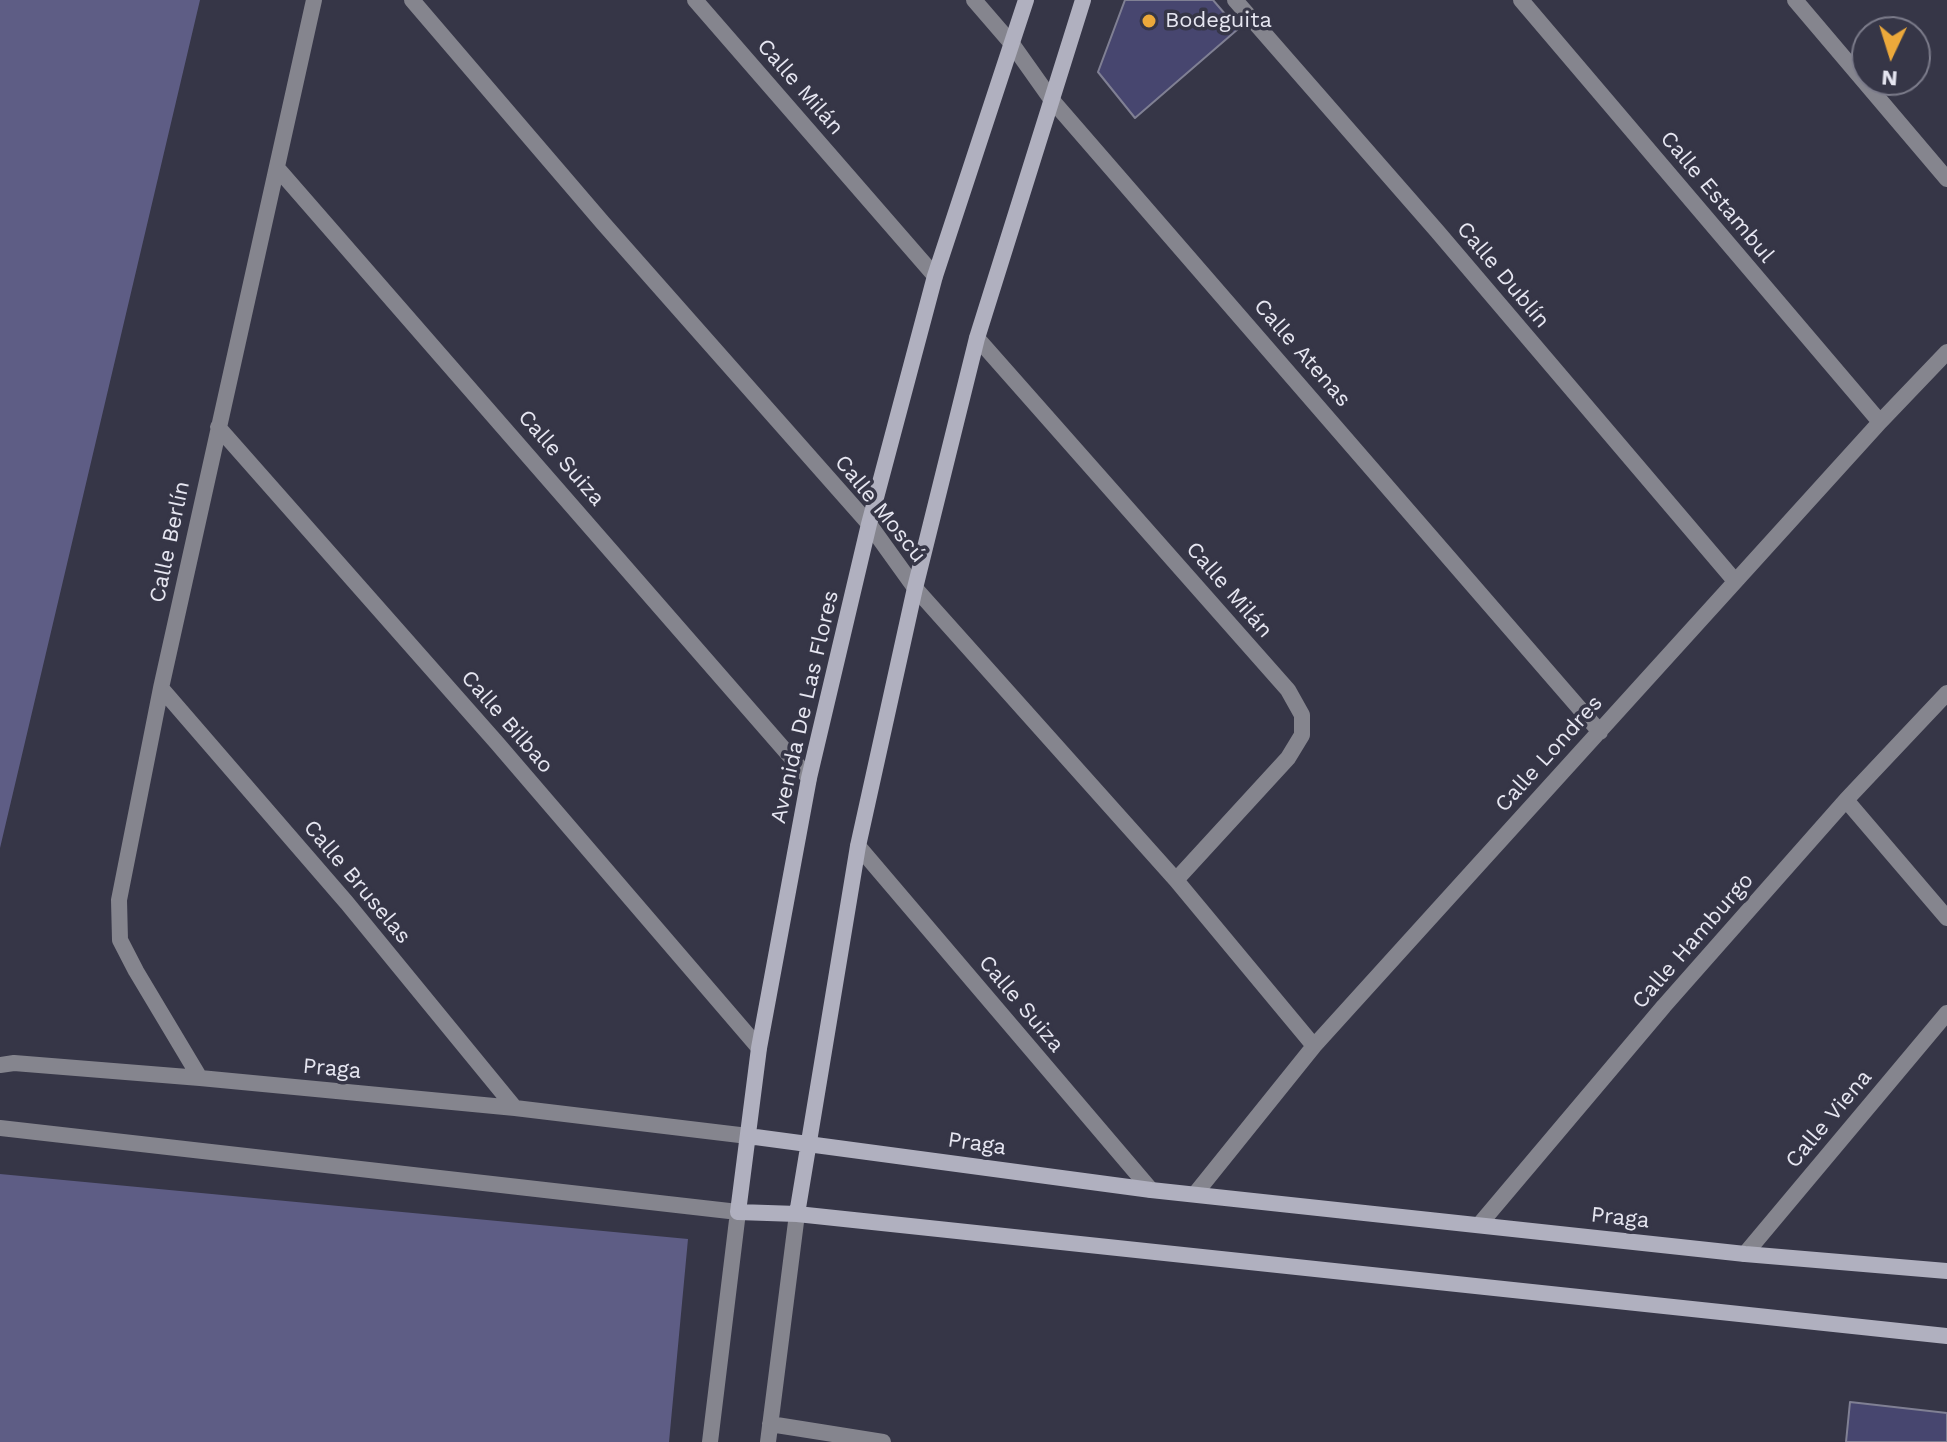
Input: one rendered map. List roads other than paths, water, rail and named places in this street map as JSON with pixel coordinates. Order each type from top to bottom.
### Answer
[{"type":"street","name":"Calle Berlín","points":[[200,1078],[120,940],[119,900],[161,688],[314,0]]},
{"type":"street","name":"Calle Moscú","points":[[412,0],[603,223],[869,524],[915,588],[1176,880],[1314,1046]]},
{"type":"street","name":"Calle Milán","points":[[695,0],[935,276]]},
{"type":"street","name":"Calle Atenas","points":[[974,0],[1012,44],[1051,99],[1600,732]]},
{"type":"street","name":"Avenida De Las Flores","points":[[710,1442],[759,1048],[809,778],[869,524],[935,276],[1026,0]]},
{"type":"street","points":[[768,1442],[807,1142],[858,846],[915,588],[977,338],[1083,0]]},
{"type":"street","name":"Calle Dublín","points":[[1235,0],[1437,231],[1735,581]]},
{"type":"street","name":"Calle Estambul","points":[[1521,0],[1880,422]]},
{"type":"street","points":[[1795,0],[1947,179]]},
{"type":"street","name":"Calle Suiza","points":[[278,169],[809,778]]},
{"type":"street","name":"Calle Milán","points":[[977,338],[1288,690],[1302,715],[1302,735],[1288,758],[1176,880]]},
{"type":"street","name":"Calle Londres","points":[[1195,1194],[1314,1046],[1947,352]]},
{"type":"street","name":"Calle Bilbao","points":[[218,427],[497,743],[759,1048]]},
{"type":"street","name":"Calle Bruselas","points":[[161,688],[347,903],[515,1108]]},
{"type":"street","name":"Calle Hamburgo","points":[[1479,1225],[1664,1006],[1846,800],[1947,693]]},
{"type":"street","points":[[1846,800],[1947,918]]},
{"type":"street","name":"Calle Suiza","points":[[858,846],[1151,1190]]},
{"type":"street","name":"Calle Viena","points":[[1745,1254],[1947,1013]]},
{"type":"street","name":"Praga","points":[[0,1065],[14,1063],[200,1078],[515,1108],[807,1142],[1151,1190],[1745,1254],[1947,1271]]},
{"type":"street","points":[[0,1128],[738,1212],[797,1214],[1947,1336]]},
{"type":"street","points":[[770,1424],[883,1442]]},
{"type":"place","name":"Bodeguita","points":[[1149,21]]}]
